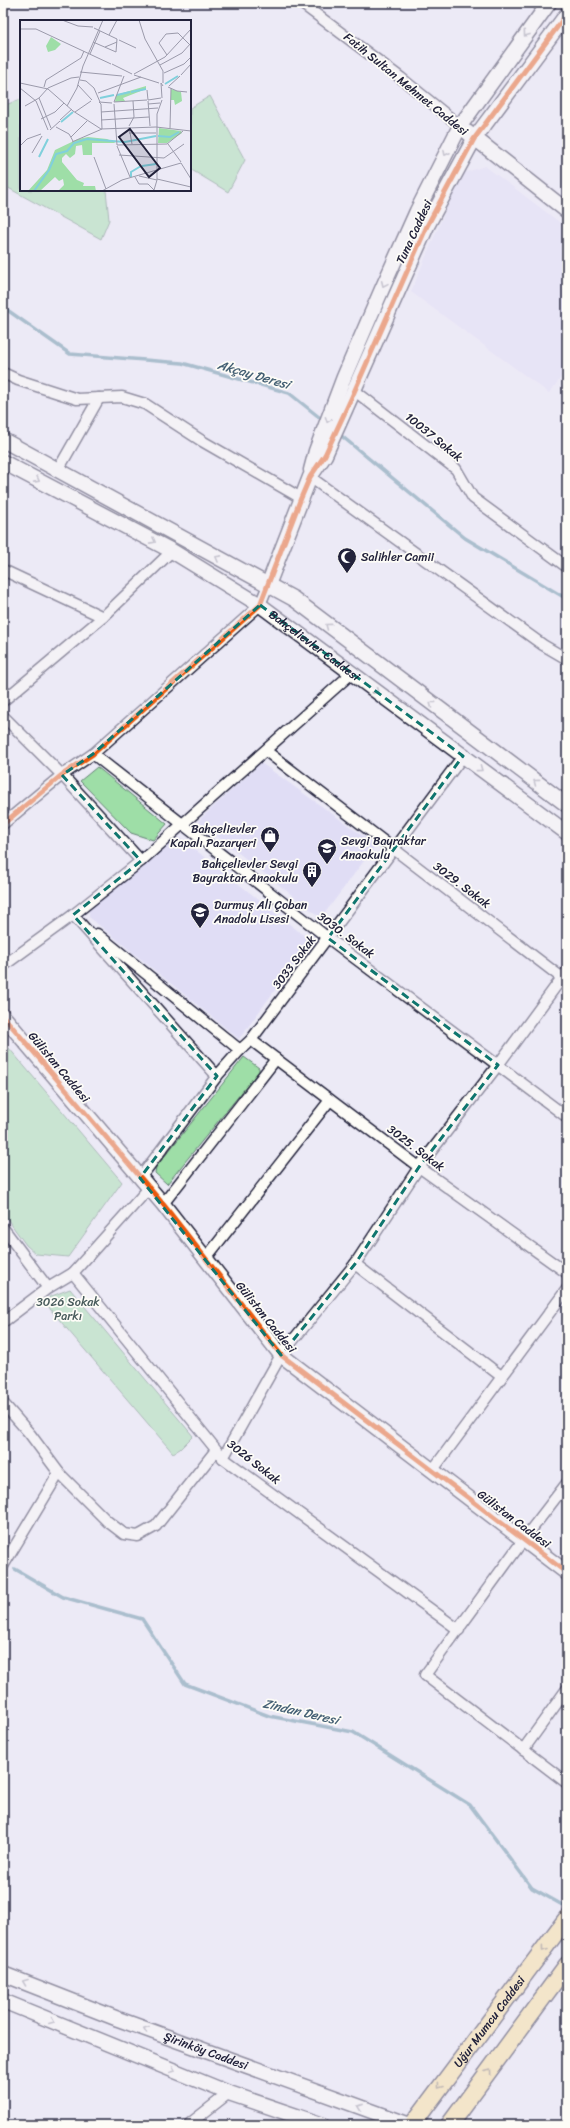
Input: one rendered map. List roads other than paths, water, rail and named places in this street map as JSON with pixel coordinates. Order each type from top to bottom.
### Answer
[{"type":"main road","name":"Uğur Mumcu Caddesi","points":[[411,2125],[567,1918]]},
{"type":"main road","points":[[449,2125],[567,1965]]},
{"type":"street","name":"Fatih Sultan Mehmet Caddesi","points":[[301,3],[401,78],[474,139],[567,211]]},
{"type":"street","name":"Tuna Caddesi","points":[[268,585],[320,453],[340,389],[417,211],[460,126],[549,3]]},
{"type":"street","name":"Tuna Caddesi","points":[[320,453],[353,395],[427,226],[474,139],[567,14]]},
{"type":"street","points":[[3,373],[18,380],[77,399],[122,397],[145,404],[202,441],[301,498]]},
{"type":"street","name":"10037 Sokak","points":[[353,395],[456,469],[473,498],[567,567]]},
{"type":"street","points":[[58,470],[99,398]]},
{"type":"street","name":"Bahçelievler Caddesi","points":[[3,440],[294,599],[567,806]]},
{"type":"street","name":"Bahçelievler Caddesi","points":[[4,466],[172,551],[260,606],[352,672],[567,833]]},
{"type":"street","points":[[310,477],[543,645],[567,659]]},
{"type":"street","points":[[3,701],[103,617],[172,551]]},
{"type":"street","points":[[3,570],[103,617]]},
{"type":"street","points":[[3,824],[62,775],[93,754],[260,606],[268,585]]},
{"type":"street","points":[[3,966],[73,915],[141,862],[352,672]]},
{"type":"street","points":[[3,716],[62,775],[141,862]]},
{"type":"street","name":"3029. Sokak","points":[[266,751],[394,850],[565,977]]},
{"type":"street","name":"3030. Sokak","points":[[93,754],[328,938],[567,1117]]},
{"type":"street","name":"3033 Sokak","points":[[3,1322],[48,1288],[73,1273],[144,1183],[217,1076],[251,1040],[463,756]]},
{"type":"street","points":[[73,915],[240,1050]]},
{"type":"street","points":[[73,915],[217,1076]]},
{"type":"street","points":[[3,1403],[30,1434],[58,1473],[107,1521],[124,1534],[138,1536],[156,1526],[220,1454],[281,1355],[355,1264],[419,1167],[565,977]]},
{"type":"street","name":"Gülistan Caddesi","points":[[3,1016],[163,1204],[281,1355],[567,1573]]},
{"type":"street","name":"3025. Sokak","points":[[251,1040],[419,1167],[567,1274]]},
{"type":"street","points":[[163,1204],[276,1059]]},
{"type":"street","points":[[206,1258],[330,1100]]},
{"type":"street","points":[[3,1228],[48,1288]]},
{"type":"street","points":[[355,1264],[501,1376]]},
{"type":"street","name":"3026 Sokak","points":[[73,1273],[220,1454],[459,1630]]},
{"type":"street","points":[[432,1471],[567,1289]]},
{"type":"street","points":[[3,1566],[58,1473]]},
{"type":"street","points":[[567,1483],[524,1539],[425,1675],[567,1783]]},
{"type":"street","points":[[523,1750],[567,1689]]},
{"type":"street","name":"Şirinköy Caddesi","points":[[3,1974],[118,2019],[411,2125]]},
{"type":"street","points":[[3,2001],[229,2092],[323,2125]]},
{"type":"street","points":[[188,2125],[229,2092]]},
{"type":"waterway","name":"Akçay Deresi","points":[[3,307],[70,354],[182,363],[289,393],[324,421]]},
{"type":"waterway","name":"Akçay Deresi","points":[[338,433],[465,538],[567,599]]},
{"type":"waterway","name":"Zindan Deresi","points":[[15,1569],[63,1597],[142,1619],[185,1684],[269,1716],[353,1732],[470,1805],[532,1888],[566,1907]]},
{"type":"place","name":"Salihler Camii","points":[[347,574]]},
{"type":"place","name":"Bahçelievler Kapalı Pazaryeri","points":[[270,853]]},
{"type":"place","name":"Sevgi Bayraktar Anaokulu","points":[[327,865]]},
{"type":"place","name":"Bahçelievler Sevgi Bayraktar Anaokulu","points":[[312,888]]},
{"type":"place","name":"Durmuş Ali Çoban Anadolu Lisesi","points":[[200,929]]},
{"type":"park label","name":"3026 Sokak Parkı","points":[[68,1309]]}]
